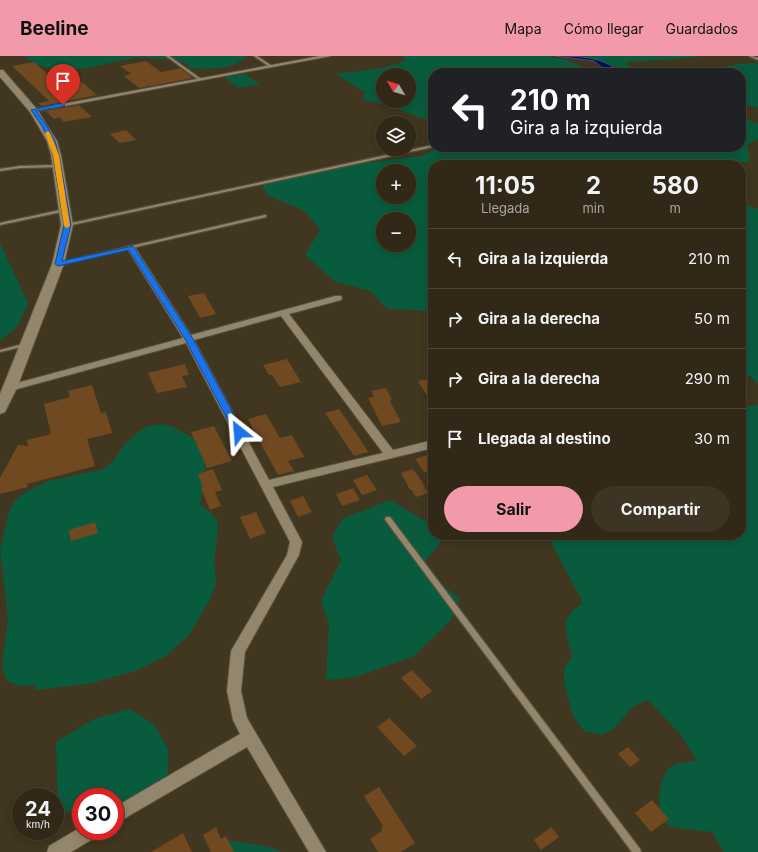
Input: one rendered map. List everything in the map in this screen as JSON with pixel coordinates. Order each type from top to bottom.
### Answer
[{"type":"street","points":[[33,110],[328,56]]},
{"type":"street","points":[[0,72],[33,110],[52,141],[58,166],[67,225],[58,264],[10,388],[0,409]]},
{"type":"street","points":[[131,248],[189,339],[296,542],[293,555],[238,651],[234,691],[240,720],[318,852]]},
{"type":"street","points":[[10,388],[338,298]]},
{"type":"street","points":[[283,313],[390,454]]},
{"type":"street","points":[[267,485],[428,445]]},
{"type":"street","points":[[124,811],[250,737]]},
{"type":"street","points":[[55,852],[75,840]]},
{"type":"lane","points":[[167,56],[200,80]]},
{"type":"lane","points":[[255,56],[271,66]]},
{"type":"lane","points":[[750,56],[758,60]]},
{"type":"lane","points":[[67,225],[428,147]]},
{"type":"lane","points":[[0,170],[20,167],[58,166]]},
{"type":"lane","points":[[0,224],[65,210]]},
{"type":"lane","points":[[58,264],[265,216]]},
{"type":"lane","points":[[0,351],[27,344]]},
{"type":"lane","points":[[388,519],[637,852]]},
{"type":"green space","points":[[24,56],[247,56],[235,64],[219,68],[187,69],[190,65],[179,61],[139,58],[122,60],[93,67],[64,70],[36,64]]},
{"type":"green space","points":[[403,56],[546,56],[566,60],[586,68],[428,68],[428,120],[395,108],[416,108],[416,68],[383,68],[405,61]]},
{"type":"green space","points":[[584,56],[704,56],[626,62],[632,68],[610,68]]},
{"type":"green space","points":[[758,63],[758,108],[746,104],[746,68],[718,68],[737,64]]},
{"type":"green space","points":[[376,69],[376,102],[363,100],[365,92],[335,74]]},
{"type":"green space","points":[[245,74],[260,84],[239,88],[224,77]]},
{"type":"green space","points":[[746,118],[758,124],[758,139],[748,144],[749,162],[746,162],[746,160],[428,160],[428,311],[387,309],[370,291],[336,282],[305,255],[320,230],[305,211],[267,195],[262,184],[347,165],[422,156],[429,152],[746,152]]},
{"type":"green space","points":[[746,204],[758,209],[758,383],[746,373]]},
{"type":"green space","points":[[0,243],[28,303],[18,326],[0,341]]},
{"type":"green space","points":[[758,404],[758,852],[724,852],[712,832],[675,828],[667,824],[663,819],[660,795],[663,778],[666,772],[670,767],[676,764],[697,761],[681,735],[648,700],[631,708],[614,729],[601,735],[584,731],[573,716],[564,682],[564,668],[572,657],[566,633],[566,626],[570,614],[583,603],[550,540],[746,540],[746,406],[754,406]]},
{"type":"green space","points":[[161,424],[171,426],[197,440],[207,454],[200,505],[209,511],[217,520],[218,529],[214,561],[216,583],[211,597],[189,635],[166,656],[135,671],[88,684],[35,690],[36,685],[20,686],[7,681],[3,669],[3,656],[8,619],[0,549],[9,512],[14,502],[24,493],[48,481],[101,470],[112,463],[123,446],[138,432],[148,426]]},
{"type":"green space","points":[[390,500],[428,523],[428,540],[440,540],[441,542],[425,561],[439,583],[460,598],[451,620],[414,656],[356,677],[326,680],[329,624],[321,601],[341,560],[332,538],[342,519]]},
{"type":"green space","points":[[129,709],[154,724],[168,749],[168,782],[124,804],[124,788],[72,788],[72,812],[64,811],[64,788],[57,788],[56,742],[94,719]]},
{"type":"green space","points":[[227,841],[255,844],[282,852],[213,852]]},
{"type":"shaded area","points":[[555,56],[592,58],[612,66],[612,68],[603,68],[594,61]]},
{"type":"building","points":[[146,61],[161,72],[181,68],[193,78],[139,88],[124,76],[131,74],[120,66]]},
{"type":"building","points":[[34,62],[52,78],[56,79],[74,75],[97,95],[42,106],[38,103],[49,101],[12,66]]},
{"type":"building","points":[[79,105],[92,117],[64,122],[59,117],[54,119],[46,111]]},
{"type":"building","points":[[126,130],[136,140],[120,143],[110,134]]},
{"type":"building","points":[[204,293],[216,314],[200,318],[188,296]]},
{"type":"building","points":[[287,359],[301,382],[280,387],[272,375],[269,375],[263,365]]},
{"type":"building","points":[[185,364],[189,375],[182,376],[187,387],[157,393],[148,373]]},
{"type":"building","points":[[428,379],[428,397],[418,381]]},
{"type":"building","points":[[92,385],[101,413],[106,412],[112,433],[87,439],[95,466],[27,484],[28,487],[0,494],[0,478],[18,445],[28,446],[27,440],[51,434],[44,404],[70,397],[68,391]]},
{"type":"building","points":[[386,388],[392,400],[390,401],[401,422],[382,426],[368,398],[374,397],[371,391]]},
{"type":"building","points":[[339,409],[368,452],[354,456],[325,413]]},
{"type":"building","points":[[266,414],[280,438],[292,435],[304,457],[288,461],[294,471],[278,475],[248,419]]},
{"type":"building","points":[[214,426],[232,461],[207,468],[191,432]]},
{"type":"building","points":[[428,455],[428,471],[424,472],[415,459]]},
{"type":"building","points":[[213,469],[222,490],[215,492],[221,506],[210,510],[201,489],[203,488],[198,474]]},
{"type":"building","points":[[413,469],[428,493],[416,497],[411,489],[410,490],[401,473]]},
{"type":"building","points":[[367,475],[377,490],[362,495],[353,480]]},
{"type":"building","points":[[353,488],[360,500],[342,506],[336,494]]},
{"type":"building","points":[[303,496],[312,512],[298,517],[290,501]]},
{"type":"building","points":[[256,512],[266,533],[250,539],[240,517]]},
{"type":"building","points":[[95,522],[98,533],[71,541],[69,530]]},
{"type":"building","points":[[412,670],[432,691],[421,699],[401,678]]},
{"type":"building","points":[[389,718],[417,746],[404,756],[377,727]]},
{"type":"building","points":[[628,747],[640,760],[630,767],[618,754]]},
{"type":"building","points":[[379,787],[415,843],[401,852],[378,852],[370,839],[382,831],[381,828],[383,826],[364,796]]},
{"type":"building","points":[[652,800],[669,819],[651,832],[635,813]]},
{"type":"building","points":[[216,827],[221,839],[226,836],[234,852],[211,852],[203,835]]},
{"type":"building","points":[[551,827],[559,837],[541,850],[534,840]]},
{"type":"building","points":[[183,833],[192,852],[151,852]]},
{"type":"slow traffic","points":[[48,133],[56,155],[67,226]]},
{"type":"route","points":[[63,105],[33,110],[52,141],[56,155],[67,225],[58,264],[131,248],[189,339],[239,432]]}]
